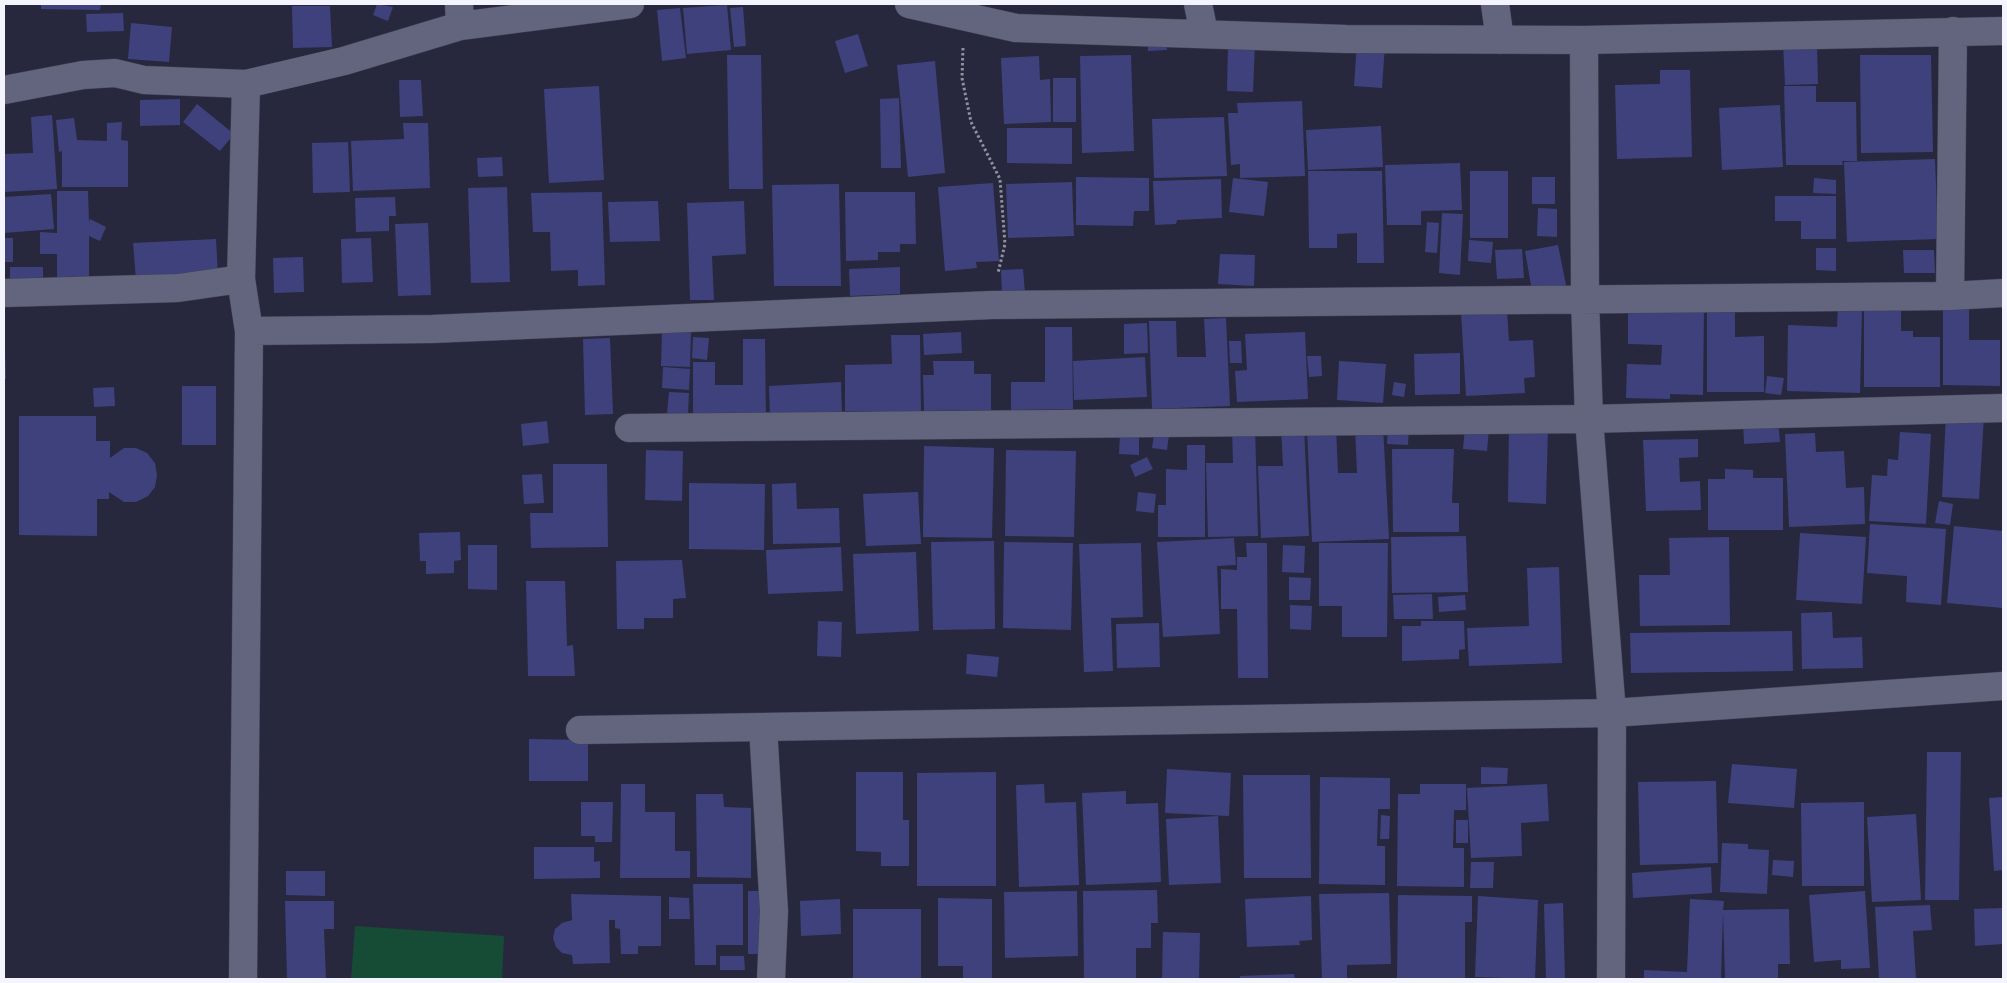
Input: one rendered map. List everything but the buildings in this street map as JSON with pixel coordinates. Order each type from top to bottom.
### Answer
[{"type":"street","points":[[4,90],[83,75],[115,73],[144,80],[246,84],[344,62],[460,15],[630,4]]},
{"type":"street","points":[[909,4],[1016,28],[1346,39],[1584,40],[2003,31]]},
{"type":"street","points":[[1198,4],[1204,33]]},
{"type":"street","points":[[1495,4],[1500,40]]},
{"type":"street","points":[[1950,296],[1953,31]]},
{"type":"street","points":[[1584,40],[1585,299],[1589,419],[1612,713],[1611,979]]},
{"type":"street","points":[[243,979],[249,331],[241,279],[246,84]]},
{"type":"street","points":[[4,294],[178,288],[241,279]]},
{"type":"street","points":[[249,331],[432,329],[992,305],[2003,294]]},
{"type":"street","points":[[628,428],[1589,419],[2003,408]]},
{"type":"street","points":[[580,730],[1612,713],[2003,686]]},
{"type":"street","points":[[763,727],[774,911],[771,979]]},
{"type":"path","points":[[964,45],[962,78],[971,122],[1000,179],[1005,244],[992,305]]},
{"type":"green space","points":[[355,926],[504,936],[502,979],[351,979]]}]
